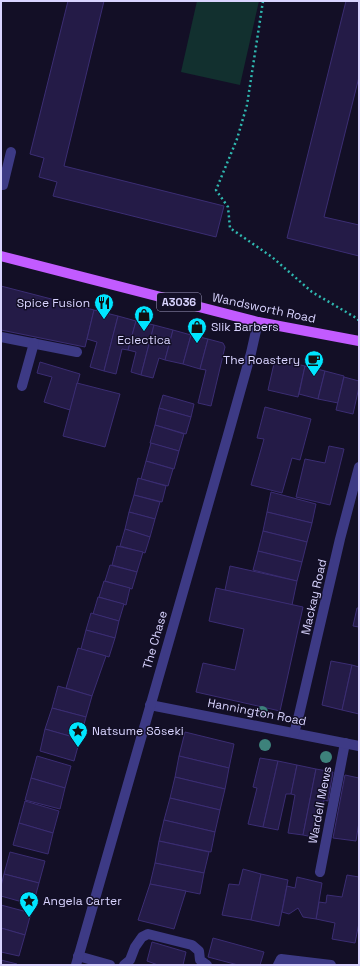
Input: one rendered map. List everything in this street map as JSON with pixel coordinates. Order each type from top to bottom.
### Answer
[{"type":"main road","name":"Wandsworth Road","points":[[1,256],[258,322],[359,341]]},
{"type":"street","points":[[1,185],[3,185],[11,152]]},
{"type":"street","name":"The Chase","points":[[77,960],[226,442],[251,353],[258,322]]},
{"type":"street","points":[[1,337],[77,352]]},
{"type":"street","points":[[22,386],[34,343]]},
{"type":"street","name":"Mackay Road","points":[[294,732],[302,704],[340,539],[359,467]]},
{"type":"street","name":"Hannington Road","points":[[150,705],[294,732],[359,746]]},
{"type":"street","name":"Wardell Mews","points":[[320,872],[345,743]]},
{"type":"street","points":[[124,965],[130,960],[135,947],[142,937],[148,934],[192,945],[199,951],[200,960],[207,965]]},
{"type":"street","points":[[278,965],[280,959],[331,965]]},
{"type":"street","points":[[77,960],[110,965]]},
{"type":"path","points":[[262,1],[246,105],[237,139],[216,190],[228,207],[230,228],[272,257],[312,292],[359,322]]},
{"type":"green space","points":[[197,1],[259,1],[240,85],[181,72]]},
{"type":"building","points":[[68,1],[104,1],[64,166],[224,206],[216,237],[53,196],[57,182],[39,177],[44,158],[30,154]]},
{"type":"building","points":[[346,1],[359,1],[359,77],[324,217],[359,225],[359,256],[287,238]]},
{"type":"building","points":[[1,286],[94,310],[85,347],[1,330]]},
{"type":"building","points":[[94,310],[118,316],[104,371],[90,367],[97,342],[87,339]]},
{"type":"building","points":[[118,316],[136,321],[128,350],[122,349],[116,374],[104,371]]},
{"type":"building","points":[[136,321],[154,325],[141,375],[131,372],[136,352],[128,350]]},
{"type":"building","points":[[154,325],[173,330],[165,360],[159,358],[153,378],[141,375]]},
{"type":"building","points":[[173,330],[191,335],[183,364],[165,360]]},
{"type":"building","points":[[191,335],[208,339],[200,369],[183,364]]},
{"type":"building","points":[[208,339],[223,343],[225,347],[211,406],[198,403],[206,370],[200,369]]},
{"type":"building","points":[[275,359],[305,366],[298,397],[268,390]]},
{"type":"building","points":[[40,362],[80,374],[70,410],[44,402],[52,377],[37,373]]},
{"type":"building","points":[[305,366],[325,371],[318,399],[299,394]]},
{"type":"building","points":[[325,371],[344,376],[338,403],[318,399]]},
{"type":"building","points":[[344,377],[359,381],[353,414],[336,410]]},
{"type":"building","points":[[77,383],[120,394],[105,447],[63,436]]},
{"type":"building","points":[[163,395],[194,404],[191,417],[159,408]]},
{"type":"building","points":[[265,407],[311,419],[300,460],[292,458],[282,493],[251,485],[264,439],[257,438]]},
{"type":"building","points":[[159,408],[191,417],[186,434],[155,425]]},
{"type":"building","points":[[155,425],[184,434],[179,451],[150,443]]},
{"type":"building","points":[[151,443],[179,451],[174,469],[146,461]]},
{"type":"building","points":[[329,446],[344,449],[330,505],[296,497],[305,459],[325,463]]},
{"type":"building","points":[[146,461],[173,469],[168,486],[141,479]]},
{"type":"building","points":[[138,478],[166,486],[162,502],[134,495]]},
{"type":"building","points":[[271,492],[316,504],[312,523],[267,512]]},
{"type":"building","points":[[134,495],[160,502],[155,519],[129,512]]},
{"type":"building","points":[[129,512],[155,519],[150,537],[125,529]]},
{"type":"building","points":[[267,512],[312,523],[307,542],[263,531]]},
{"type":"building","points":[[125,529],[150,537],[145,553],[120,546]]},
{"type":"building","points":[[263,531],[307,542],[302,562],[258,551]]},
{"type":"building","points":[[117,546],[143,552],[137,572],[112,565]]},
{"type":"building","points":[[258,551],[302,562],[297,581],[253,570]]},
{"type":"building","points":[[110,565],[137,572],[132,589],[105,581]]},
{"type":"building","points":[[230,566],[297,581],[292,605],[225,590]]},
{"type":"building","points":[[104,581],[130,588],[126,605],[99,597]]},
{"type":"building","points":[[216,588],[303,607],[280,711],[196,692],[203,663],[235,670],[244,629],[209,621]]},
{"type":"building","points":[[98,597],[124,604],[119,621],[93,614]]},
{"type":"building","points":[[357,608],[359,608],[359,627],[353,626]]},
{"type":"building","points":[[91,613],[119,621],[115,638],[86,630]]},
{"type":"building","points":[[86,630],[115,638],[109,657],[81,649]]},
{"type":"building","points":[[78,648],[106,656],[92,696],[66,688]]},
{"type":"building","points":[[331,661],[352,665],[342,710],[322,705]]},
{"type":"building","points":[[352,665],[359,667],[359,714],[342,710]]},
{"type":"building","points":[[58,686],[92,696],[86,717],[52,708]]},
{"type":"building","points":[[52,708],[86,717],[80,739],[45,729]]},
{"type":"building","points":[[45,729],[80,739],[74,761],[40,751]]},
{"type":"building","points":[[185,732],[234,744],[229,768],[179,756]]},
{"type":"building","points":[[37,756],[71,766],[65,788],[31,778]]},
{"type":"building","points":[[179,756],[229,768],[225,789],[175,777]]},
{"type":"building","points":[[260,758],[278,761],[263,827],[248,824],[257,788],[253,787]]},
{"type":"building","points":[[278,761],[297,765],[291,794],[286,794],[278,830],[263,827]]},
{"type":"building","points":[[297,765],[316,769],[303,835],[288,833],[295,795],[291,794]]},
{"type":"building","points":[[316,769],[333,772],[328,801],[324,800],[317,838],[303,835]]},
{"type":"building","points":[[345,775],[359,778],[359,822],[356,841],[333,838]]},
{"type":"building","points":[[175,777],[225,789],[220,810],[170,798]]},
{"type":"building","points":[[31,778],[65,788],[60,809],[25,800]]},
{"type":"building","points":[[170,798],[220,810],[215,832],[164,820]]},
{"type":"building","points":[[25,801],[59,811],[53,833],[19,823]]},
{"type":"building","points":[[164,820],[215,832],[211,852],[159,841]]},
{"type":"building","points":[[19,823],[53,833],[48,854],[13,845]]},
{"type":"building","points":[[159,841],[209,852],[204,873],[155,863]]},
{"type":"building","points":[[10,852],[45,861],[39,883],[4,874]]},
{"type":"building","points":[[155,863],[204,873],[200,894],[150,884]]},
{"type":"building","points":[[243,869],[261,874],[251,920],[222,915],[229,884],[239,885]]},
{"type":"building","points":[[4,874],[39,883],[33,905],[1,896],[1,886]]},
{"type":"building","points":[[261,874],[288,880],[279,926],[251,920]]},
{"type":"building","points":[[347,875],[359,877],[359,923],[355,943],[332,939],[335,923],[316,919],[319,902],[326,903],[327,895],[342,897]]},
{"type":"building","points":[[297,877],[322,883],[316,919],[303,917],[298,908],[289,914],[282,912],[287,886],[295,888]]},
{"type":"building","points":[[150,884],[186,891],[174,929],[138,920]]},
{"type":"building","points":[[1,905],[31,913],[25,935],[1,928]]},
{"type":"building","points":[[1,928],[25,935],[19,956],[1,952]]},
{"type":"building","points":[[213,938],[264,952],[260,965],[238,965],[208,957]]},
{"type":"building","points":[[152,942],[186,952],[183,965],[158,965],[147,961]]},
{"type":"building","points":[[1,960],[17,964],[17,965],[1,965]]},
{"type":"place","name":"Spice Fusion","points":[[104,320]]},
{"type":"place","name":"Eclectica","points":[[144,332]]},
{"type":"place","name":"Slik Barbers","points":[[197,344]]},
{"type":"place","name":"The Roastery","points":[[314,377]]},
{"type":"place","name":"Natsume Sōseki","points":[[78,748]]},
{"type":"place","name":"Angela Carter","points":[[29,918]]}]
